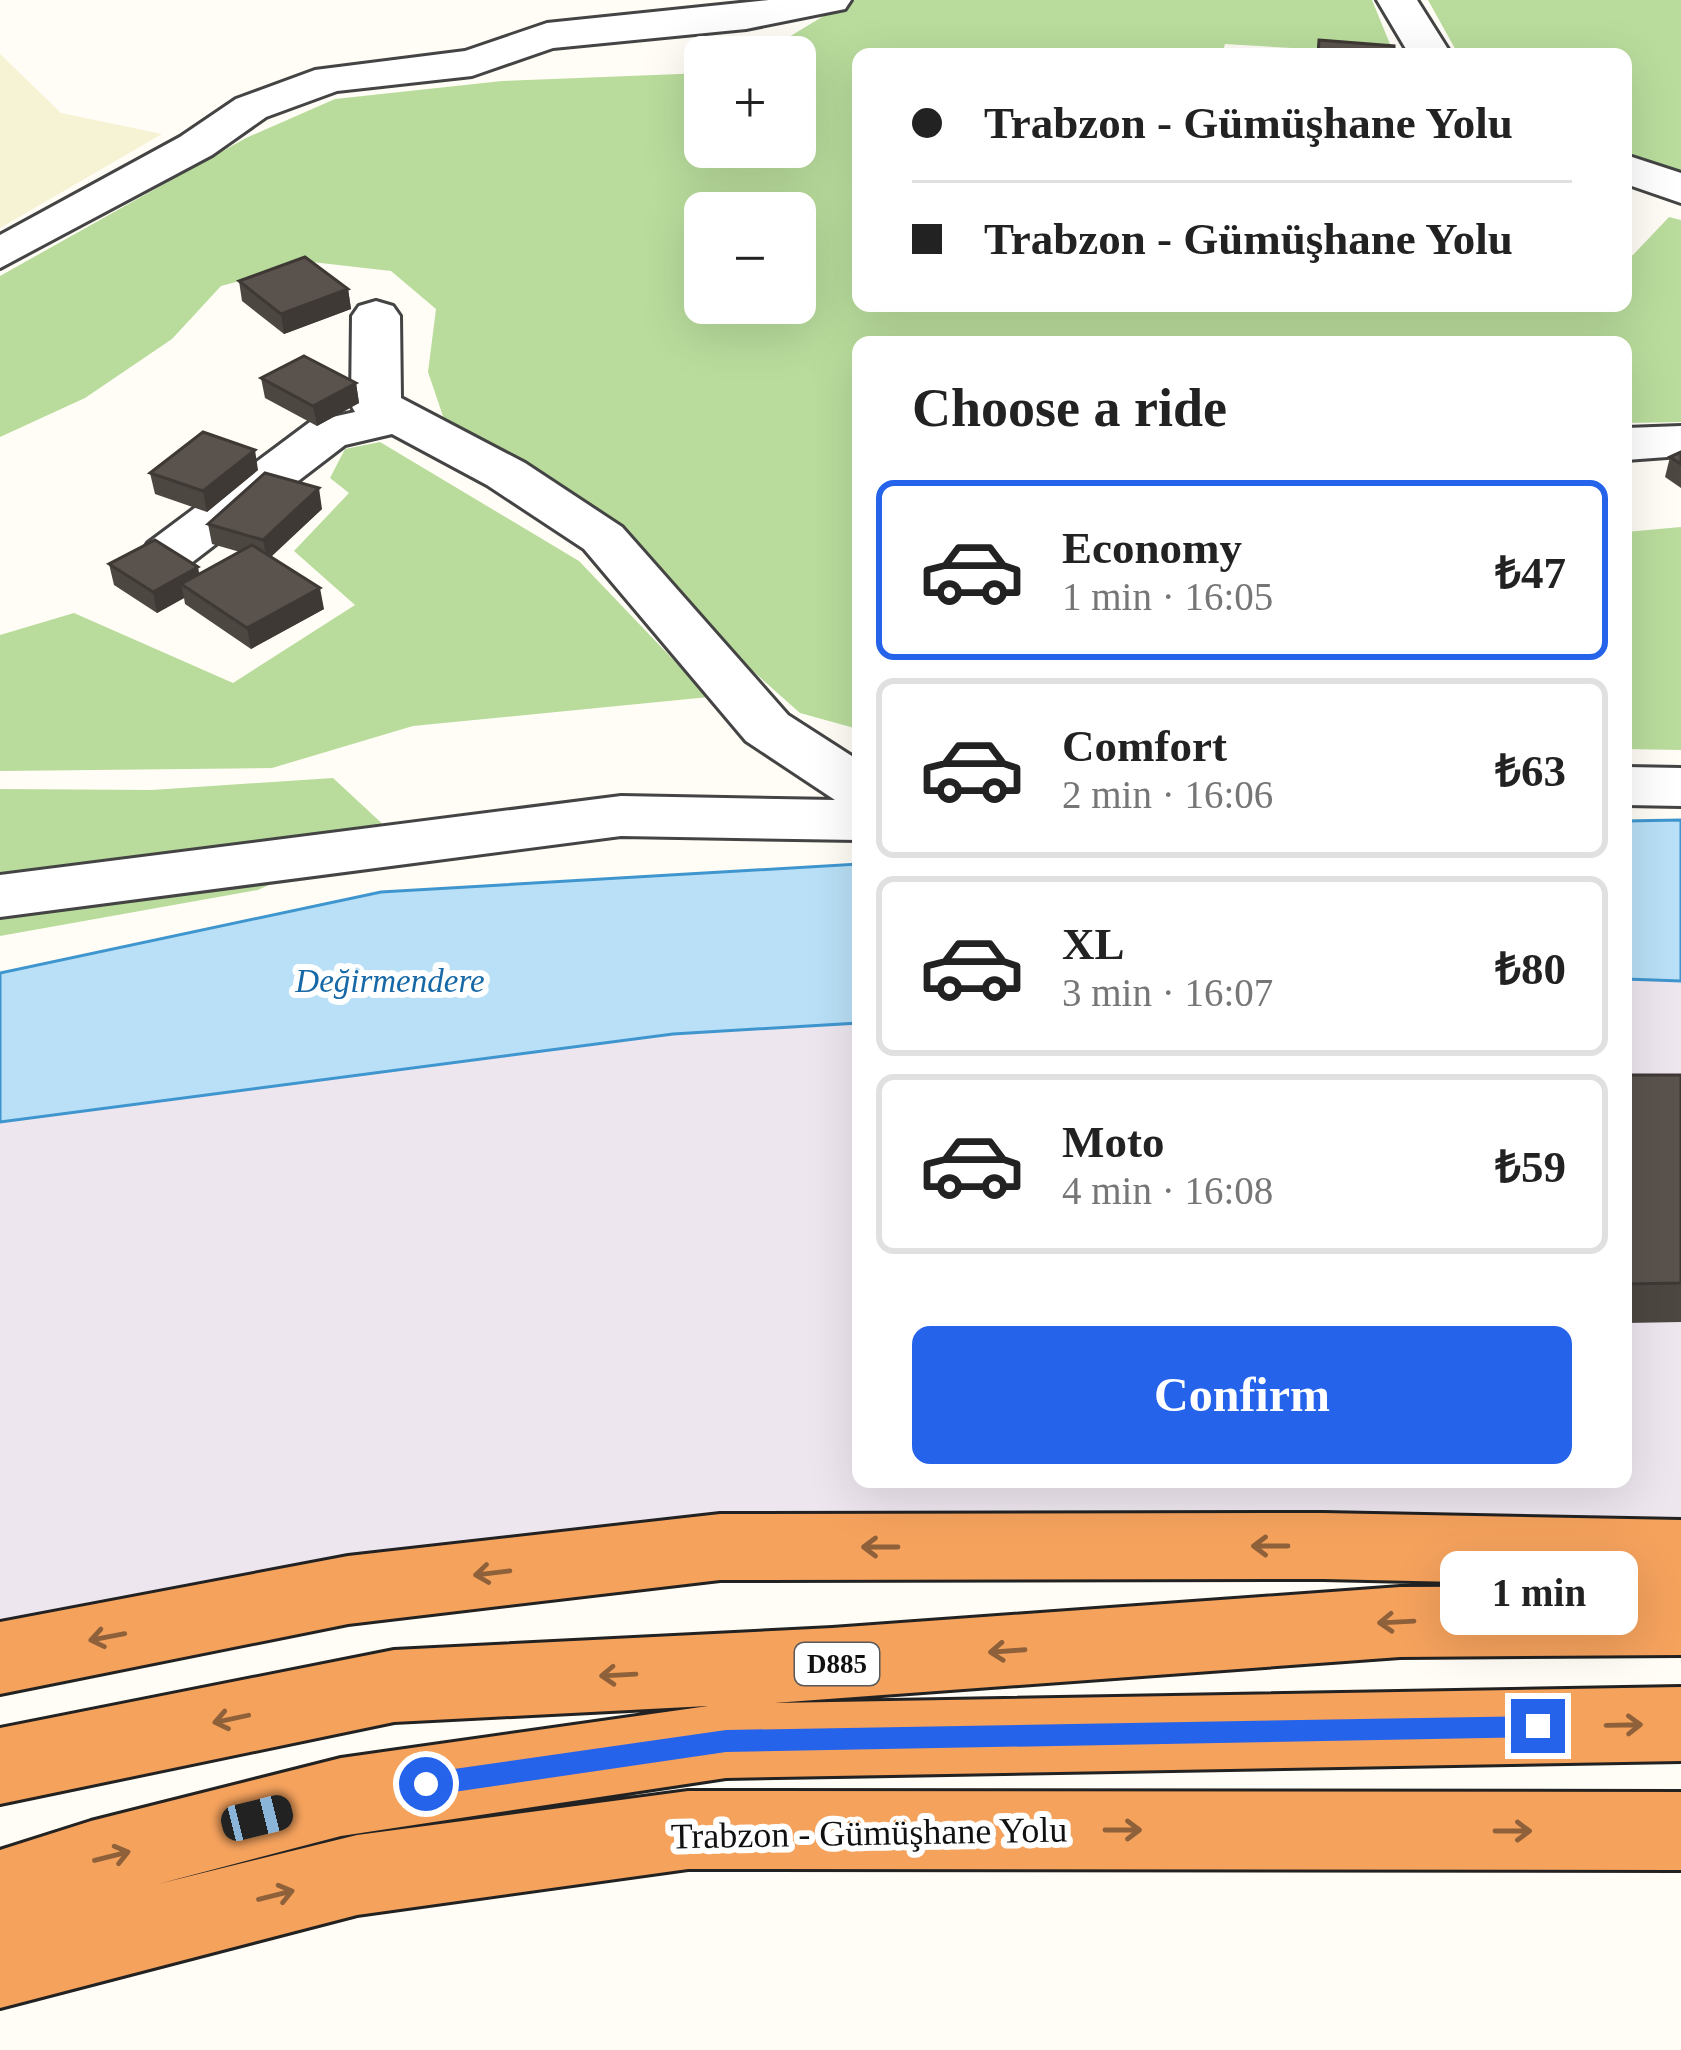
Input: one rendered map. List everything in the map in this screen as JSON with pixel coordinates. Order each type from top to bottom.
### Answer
[{"type":"highway","points":[[0,1658],[348,1590],[720,1547],[1322,1546],[1681,1553]]},
{"type":"highway","name":"D885","points":[[0,1766],[394,1686],[856,1663],[1400,1622],[1681,1620]]},
{"type":"highway","points":[[0,1891],[91,1861],[340,1797],[726,1741],[1681,1724]]},
{"type":"highway","name":"Trabzon - Gümüşhane Yolu","points":[[0,1965],[357,1875],[688,1830],[1681,1831]]},
{"type":"street","points":[[0,254],[196,146],[251,108],[330,79],[472,63],[547,36],[746,17],[831,0]]},
{"type":"street","points":[[1397,0],[1426,48]]},
{"type":"street","points":[[1632,170],[1681,189]]},
{"type":"street","points":[[376,316],[376,405],[506,474],[603,538],[767,728],[852,783]]},
{"type":"street","points":[[167,555],[328,433],[396,418]]},
{"type":"street","points":[[1632,444],[1681,441]]},
{"type":"street","points":[[1632,786],[1681,787]]},
{"type":"street","points":[[0,896],[621,816],[852,820]]},
{"type":"shaded area","points":[[0,54],[61,113],[162,134],[0,228]]},
{"type":"shaded area","points":[[1632,979],[1681,981],[1681,1531],[962,1528],[0,1638],[0,1122],[673,1034],[852,1023],[852,1488],[1632,1488]]},
{"type":"green space","points":[[850,0],[1372,0],[1392,48],[1225,44],[1224,48],[852,48],[852,312],[1632,312],[1632,255],[1669,217],[1681,220],[1681,422],[1632,423],[1632,336],[852,336],[852,727],[800,713],[700,624],[446,425],[428,372],[436,309],[391,271],[312,262],[221,286],[172,339],[85,398],[0,437],[0,276],[246,138],[335,99],[502,81],[684,74],[684,168],[816,168],[816,36],[791,36]]},
{"type":"green space","points":[[1428,0],[1681,0],[1681,181],[1632,162],[1632,48],[1455,48]]},
{"type":"green space","points":[[380,442],[579,561],[709,697],[413,726],[272,768],[0,771],[0,635],[74,613],[233,683],[355,605],[294,551],[349,493],[330,478],[345,449]]},
{"type":"green space","points":[[1681,527],[1681,750],[1632,749],[1632,531]]},
{"type":"green space","points":[[333,778],[388,829],[258,890],[0,936],[0,789],[152,790]]},
{"type":"water","points":[[1681,820],[1681,981],[1632,979],[1632,821]]},
{"type":"water","name":"Değirmendere","points":[[852,864],[852,1023],[673,1034],[0,1122],[0,973],[381,892]]},
{"type":"building","points":[[1319,40],[1394,46],[1394,48],[1318,48]]},
{"type":"building","points":[[305,257],[348,289],[281,314],[239,281]]},
{"type":"building","points":[[304,356],[356,383],[313,406],[261,378]]},
{"type":"building","points":[[203,432],[255,450],[203,491],[150,473]]},
{"type":"building","points":[[265,473],[319,488],[263,540],[208,524]]},
{"type":"building","points":[[155,540],[198,567],[153,592],[109,564]]},
{"type":"building","points":[[252,545],[320,588],[247,628],[181,584]]},
{"type":"building","points":[[1632,1075],[1681,1075],[1681,1283],[1632,1284]]},
{"type":"route","points":[[426,1784],[726,1741],[1538,1726]]}]
